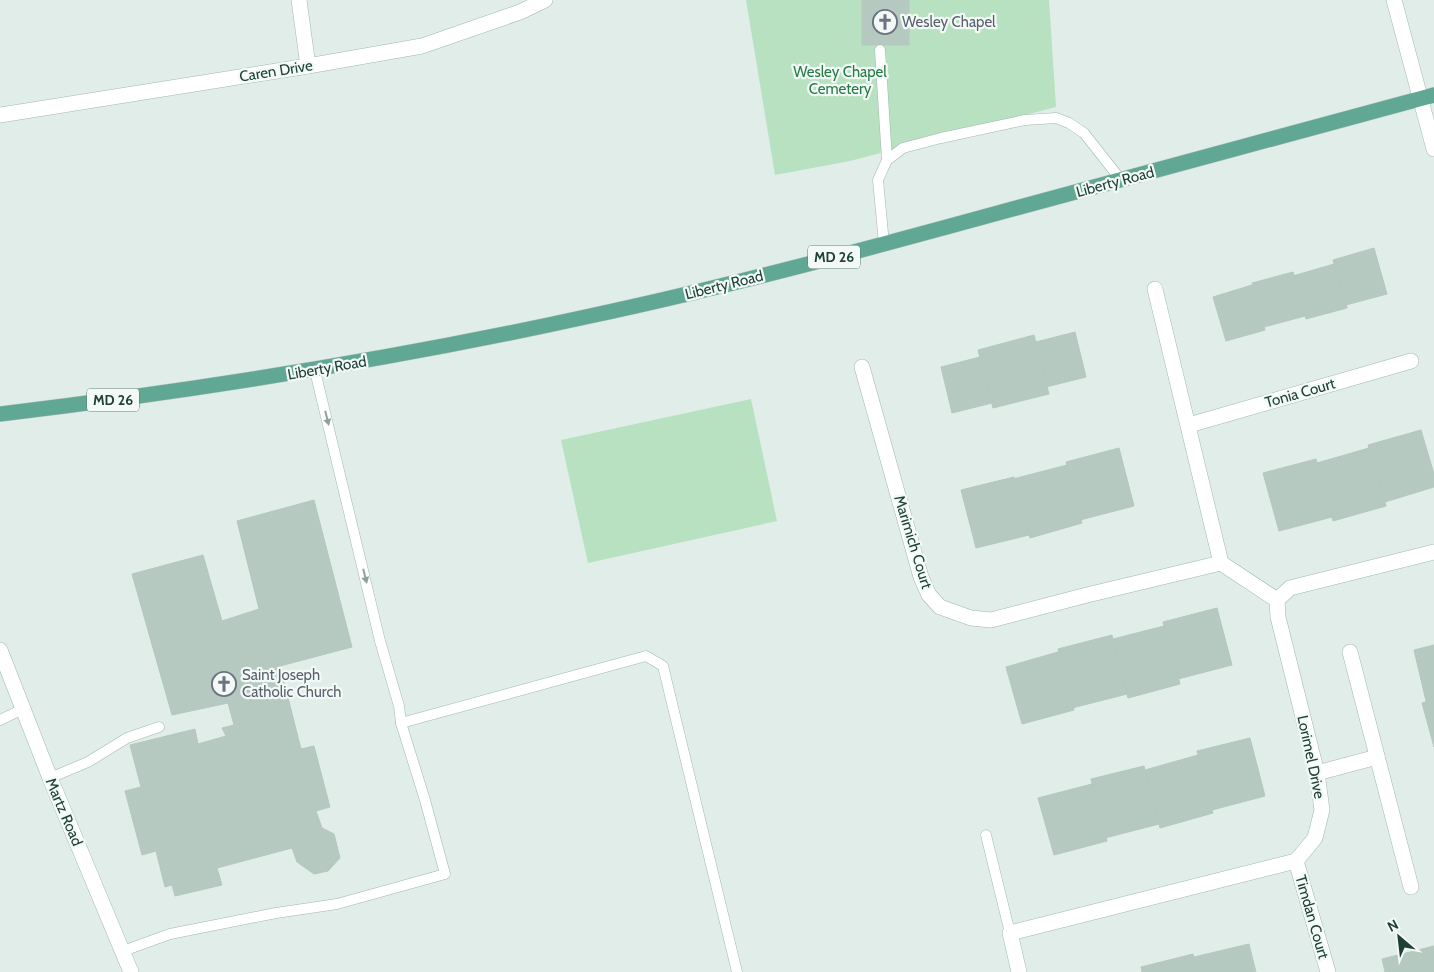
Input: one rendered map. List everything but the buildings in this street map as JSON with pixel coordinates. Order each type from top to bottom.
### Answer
[{"type":"main road","name":"Liberty Road","points":[[0,414],[110,401],[315,370],[590,317],[884,244],[1428,97]]},
{"type":"street","points":[[299,0],[308,66]]},
{"type":"street","name":"Caren Drive","points":[[0,115],[422,46],[520,12],[545,0]]},
{"type":"street","points":[[1394,0],[1428,97],[1434,149]]},
{"type":"street","points":[[1155,289],[1221,563],[1277,600],[1290,588],[1434,552]]},
{"type":"street","name":"Tonia Court","points":[[1189,425],[1411,361]]},
{"type":"street","name":"Marimich Court","points":[[862,368],[921,577],[929,595],[940,606],[971,618],[991,620],[1221,563]]},
{"type":"street","name":"Lorimel Drive","points":[[1277,600],[1278,617],[1317,773],[1322,810],[1315,838],[1296,861]]},
{"type":"street","name":"Martz Road","points":[[0,650],[50,778],[131,972]]},
{"type":"street","points":[[1350,652],[1411,887]]},
{"type":"street","points":[[1317,773],[1377,757]]},
{"type":"street","points":[[1019,972],[1010,933],[1296,861]]},
{"type":"street","name":"Timdan Court","points":[[1296,861],[1328,972]]},
{"type":"lane","points":[[880,50],[887,160],[878,180],[884,244]]},
{"type":"lane","points":[[887,160],[903,148],[941,138],[1025,120],[1056,118],[1069,123],[1084,133],[1121,180]]},
{"type":"lane","points":[[123,951],[170,934],[276,913],[337,904],[445,874],[401,724],[315,370]]},
{"type":"lane","points":[[401,724],[646,656],[663,666],[737,972]]},
{"type":"lane","points":[[0,720],[23,709]]},
{"type":"lane","points":[[50,778],[88,762],[127,738],[159,727]]},
{"type":"lane","points":[[986,835],[1010,933]]},
{"type":"green space","name":"Wesley Chapel Cemetery","points":[[746,0],[1049,0],[1056,107],[850,161],[775,175]]},
{"type":"green space","points":[[751,399],[777,521],[588,563],[561,440]]},
{"type":"place","name":"Wesley Chapel","points":[[885,22]]},
{"type":"place","name":"Saint Joseph Catholic Church","points":[[224,684]]}]
